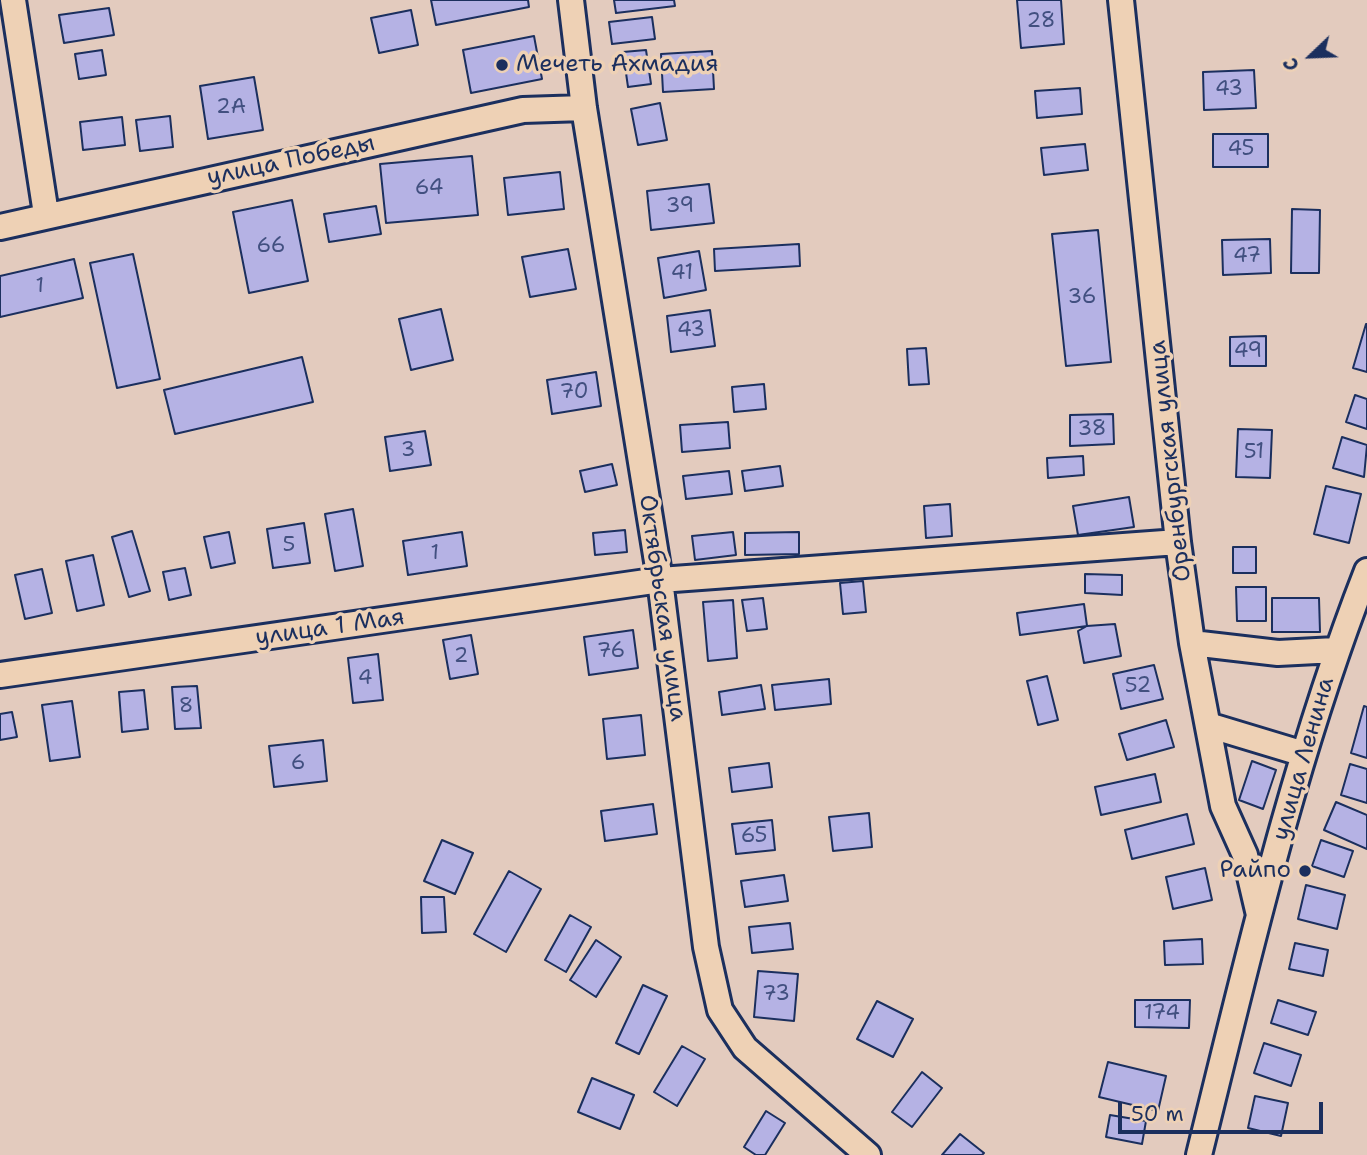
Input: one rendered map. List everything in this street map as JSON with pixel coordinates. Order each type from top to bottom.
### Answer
[{"type":"street","points":[[13,0],[46,214]]},
{"type":"street","name":"Октябрьская улица","points":[[571,0],[584,107],[660,580],[706,947],[720,1010],[745,1048],[868,1155]]},
{"type":"street","name":"Оренбургская улица","points":[[1121,0],[1178,542],[1192,643],[1223,806],[1245,855],[1259,915]]},
{"type":"street","name":"улица Победы","points":[[0,227],[46,214],[523,110],[584,107]]},
{"type":"street","name":"улица 1 Мая","points":[[0,675],[660,580],[1178,542]]},
{"type":"street","name":"улица Ленина","points":[[1199,1155],[1259,915],[1304,754],[1336,650],[1367,571]]},
{"type":"street","points":[[1192,643],[1278,653],[1336,650]]},
{"type":"street","points":[[1208,725],[1304,754]]},
{"type":"building","points":[[431,0],[528,0],[529,7],[436,25]]},
{"type":"building","points":[[614,0],[674,0],[675,6],[616,13]]},
{"type":"building","points":[[1017,0],[1061,0],[1064,44],[1021,48]]},
{"type":"building","points":[[109,8],[114,35],[64,43],[59,15]]},
{"type":"building","points":[[411,10],[418,45],[379,53],[371,18]]},
{"type":"building","points":[[652,17],[655,39],[612,44],[609,22]]},
{"type":"building","name":"Мечеть Ахмадия","points":[[534,36],[542,79],[471,93],[463,50]]},
{"type":"building","points":[[102,50],[106,75],[79,79],[75,54]]},
{"type":"building","points":[[646,50],[651,84],[628,87],[623,52]]},
{"type":"building","points":[[712,51],[714,89],[663,92],[661,54]]},
{"type":"building","points":[[1254,70],[1256,108],[1204,110],[1203,72]]},
{"type":"building","points":[[254,77],[263,130],[208,139],[200,86]]},
{"type":"building","points":[[1080,88],[1082,114],[1037,118],[1035,91]]},
{"type":"building","points":[[660,103],[667,140],[638,145],[631,109]]},
{"type":"building","points":[[170,116],[173,147],[140,151],[136,120]]},
{"type":"building","points":[[122,117],[125,145],[83,150],[80,122]]},
{"type":"building","points":[[1213,134],[1268,134],[1268,167],[1213,167]]},
{"type":"building","points":[[1085,144],[1088,170],[1044,175],[1041,148]]},
{"type":"building","points":[[472,156],[478,215],[386,223],[380,164]]},
{"type":"building","points":[[560,172],[564,209],[508,215],[504,178]]},
{"type":"building","points":[[709,184],[714,223],[651,230],[647,191]]},
{"type":"building","points":[[292,200],[308,281],[249,293],[233,212]]},
{"type":"building","points":[[376,206],[381,234],[329,242],[324,214]]},
{"type":"building","points":[[1292,209],[1320,210],[1319,273],[1291,273]]},
{"type":"building","points":[[1098,230],[1111,362],[1066,366],[1052,234]]},
{"type":"building","points":[[1270,239],[1271,273],[1223,275],[1222,240]]},
{"type":"building","points":[[799,244],[800,266],[715,271],[714,249]]},
{"type":"building","points":[[568,249],[576,289],[530,297],[522,257]]},
{"type":"building","points":[[699,251],[706,290],[664,298],[658,258]]},
{"type":"building","points":[[133,254],[160,379],[117,388],[90,263]]},
{"type":"building","points":[[74,259],[83,298],[0,317],[0,276]]},
{"type":"building","points":[[441,309],[453,360],[411,370],[399,319]]},
{"type":"building","points":[[710,310],[715,346],[671,352],[667,316]]},
{"type":"building","points":[[1367,324],[1367,372],[1353,368]]},
{"type":"building","points":[[1266,336],[1266,366],[1230,366],[1230,337]]},
{"type":"building","points":[[926,348],[929,384],[909,385],[907,349]]},
{"type":"building","points":[[302,357],[313,402],[175,434],[164,390]]},
{"type":"building","points":[[596,372],[601,406],[552,414],[547,380]]},
{"type":"building","points":[[764,384],[766,409],[734,412],[732,387]]},
{"type":"building","points":[[1355,395],[1367,399],[1367,429],[1346,422]]},
{"type":"building","points":[[1113,414],[1114,444],[1070,446],[1070,415]]},
{"type":"building","points":[[728,422],[730,448],[682,452],[680,425]]},
{"type":"building","points":[[1238,429],[1272,430],[1270,478],[1236,477]]},
{"type":"building","points":[[425,431],[431,465],[390,471],[385,437]]},
{"type":"building","points":[[1342,437],[1367,445],[1364,477],[1333,468]]},
{"type":"building","points":[[1083,456],[1084,475],[1048,478],[1047,458]]},
{"type":"building","points":[[612,464],[617,485],[585,492],[580,471]]},
{"type":"building","points":[[780,466],[783,486],[745,491],[742,471]]},
{"type":"building","points":[[729,471],[732,494],[686,499],[683,476]]},
{"type":"building","points":[[1326,486],[1361,494],[1349,543],[1314,534]]},
{"type":"building","points":[[1129,497],[1134,527],[1078,535],[1073,506]]},
{"type":"building","points":[[950,504],[952,536],[926,538],[924,506]]},
{"type":"building","points":[[353,509],[363,566],[335,571],[325,514]]},
{"type":"building","points":[[304,523],[310,563],[273,568],[267,529]]},
{"type":"building","points":[[625,530],[627,552],[595,555],[593,533]]},
{"type":"building","points":[[132,531],[150,591],[129,597],[112,537]]},
{"type":"building","points":[[229,532],[235,563],[211,568],[204,537]]},
{"type":"building","points":[[462,532],[467,566],[408,575],[403,541]]},
{"type":"building","points":[[733,532],[736,555],[695,560],[692,536]]},
{"type":"building","points":[[799,532],[799,554],[745,555],[745,533]]},
{"type":"building","points":[[1233,547],[1256,547],[1256,573],[1233,573]]},
{"type":"building","points":[[93,555],[104,605],[77,611],[66,561]]},
{"type":"building","points":[[185,568],[191,595],[169,600],[163,572]]},
{"type":"building","points":[[42,569],[52,613],[25,619],[15,575]]},
{"type":"building","points":[[1085,574],[1122,575],[1122,595],[1085,593]]},
{"type":"building","points":[[863,581],[866,612],[843,614],[840,583]]},
{"type":"building","points":[[1236,587],[1266,587],[1266,621],[1237,621]]},
{"type":"building","points":[[763,598],[767,629],[747,631],[742,600]]},
{"type":"building","points":[[1272,598],[1319,598],[1320,632],[1272,632]]},
{"type":"building","points":[[733,600],[737,658],[708,661],[703,602]]},
{"type":"building","points":[[1084,604],[1087,626],[1020,635],[1017,613]]},
{"type":"building","points":[[1115,624],[1121,656],[1084,663],[1078,631],[1087,626]]},
{"type":"building","points":[[633,630],[638,668],[589,675],[584,637]]},
{"type":"building","points":[[471,635],[478,674],[450,679],[443,640]]},
{"type":"building","points":[[378,654],[383,700],[353,703],[348,658]]},
{"type":"building","points":[[1154,665],[1163,699],[1121,709],[1113,674]]},
{"type":"building","points":[[1047,676],[1058,720],[1038,725],[1027,681]]},
{"type":"building","points":[[829,679],[831,704],[775,710],[772,685]]},
{"type":"building","points":[[761,685],[765,709],[722,715],[719,692]]},
{"type":"building","points":[[197,686],[201,728],[175,729],[172,687]]},
{"type":"building","points":[[144,690],[148,729],[122,732],[119,692]]},
{"type":"building","points":[[72,701],[80,757],[50,761],[42,705]]},
{"type":"building","points":[[1364,706],[1367,707],[1367,758],[1351,753]]},
{"type":"building","points":[[12,712],[17,737],[0,740],[0,714]]},
{"type":"building","points":[[641,715],[645,755],[607,759],[603,719]]},
{"type":"building","points":[[1166,720],[1174,747],[1127,760],[1119,734]]},
{"type":"building","points":[[323,740],[327,781],[274,787],[269,746]]},
{"type":"building","points":[[1252,761],[1276,770],[1263,809],[1239,800]]},
{"type":"building","points":[[769,763],[772,787],[732,792],[729,768]]},
{"type":"building","points":[[1350,764],[1367,769],[1367,803],[1341,795]]},
{"type":"building","points":[[1155,774],[1161,802],[1101,815],[1095,787]]},
{"type":"building","points":[[1336,802],[1367,815],[1367,849],[1324,830]]},
{"type":"building","points":[[653,804],[657,834],[605,841],[601,811]]},
{"type":"building","points":[[869,813],[872,847],[833,851],[829,817]]},
{"type":"building","points":[[1187,814],[1194,844],[1132,859],[1125,830]]},
{"type":"building","points":[[772,820],[775,850],[736,854],[732,824]]},
{"type":"building","points":[[442,840],[473,853],[455,894],[424,881]]},
{"type":"building","points":[[1321,840],[1353,851],[1344,877],[1312,866]]},
{"type":"building","points":[[1205,868],[1212,900],[1173,909],[1166,877]]},
{"type":"building","points":[[509,871],[541,889],[506,952],[474,934]]},
{"type":"building","points":[[784,875],[788,901],[745,907],[741,881]]},
{"type":"building","points":[[1306,885],[1345,895],[1337,929],[1298,919]]},
{"type":"building","points":[[421,897],[444,897],[446,932],[422,933]]},
{"type":"building","points":[[570,915],[591,927],[566,972],[545,960]]},
{"type":"building","points":[[790,923],[793,949],[752,953],[749,927]]},
{"type":"building","points":[[1202,939],[1203,964],[1165,965],[1164,941]]},
{"type":"building","points":[[596,940],[621,957],[596,997],[570,980]]},
{"type":"building","points":[[1295,943],[1328,950],[1323,976],[1289,969]]},
{"type":"building","points":[[758,971],[798,974],[794,1021],[754,1017]]},
{"type":"building","points":[[643,985],[667,996],[639,1054],[616,1043]]},
{"type":"building","points":[[1135,1000],[1190,1000],[1189,1028],[1135,1027]]},
{"type":"building","points":[[1278,1000],[1316,1012],[1308,1035],[1271,1023]]},
{"type":"building","points":[[877,1001],[913,1019],[893,1057],[857,1039]]},
{"type":"building","points":[[1264,1043],[1301,1055],[1291,1086],[1254,1073]]},
{"type":"building","points":[[682,1046],[705,1059],[677,1106],[654,1092]]},
{"type":"building","points":[[1108,1062],[1166,1076],[1158,1111],[1099,1097]]},
{"type":"building","points":[[922,1072],[942,1088],[912,1127],[892,1112]]},
{"type":"building","points":[[592,1078],[634,1095],[620,1129],[578,1112]]},
{"type":"building","points":[[1255,1096],[1288,1103],[1281,1136],[1248,1128]]},
{"type":"building","points":[[766,1111],[785,1123],[765,1155],[756,1155],[744,1147]]},
{"type":"building","points":[[1110,1115],[1146,1121],[1142,1144],[1106,1137]]},
{"type":"building","points":[[960,1134],[984,1153],[942,1155]]},
{"type":"place","name":"Мечеть Ахмадия","points":[[502,65]]},
{"type":"place","name":"Райпо","points":[[1305,871]]}]
